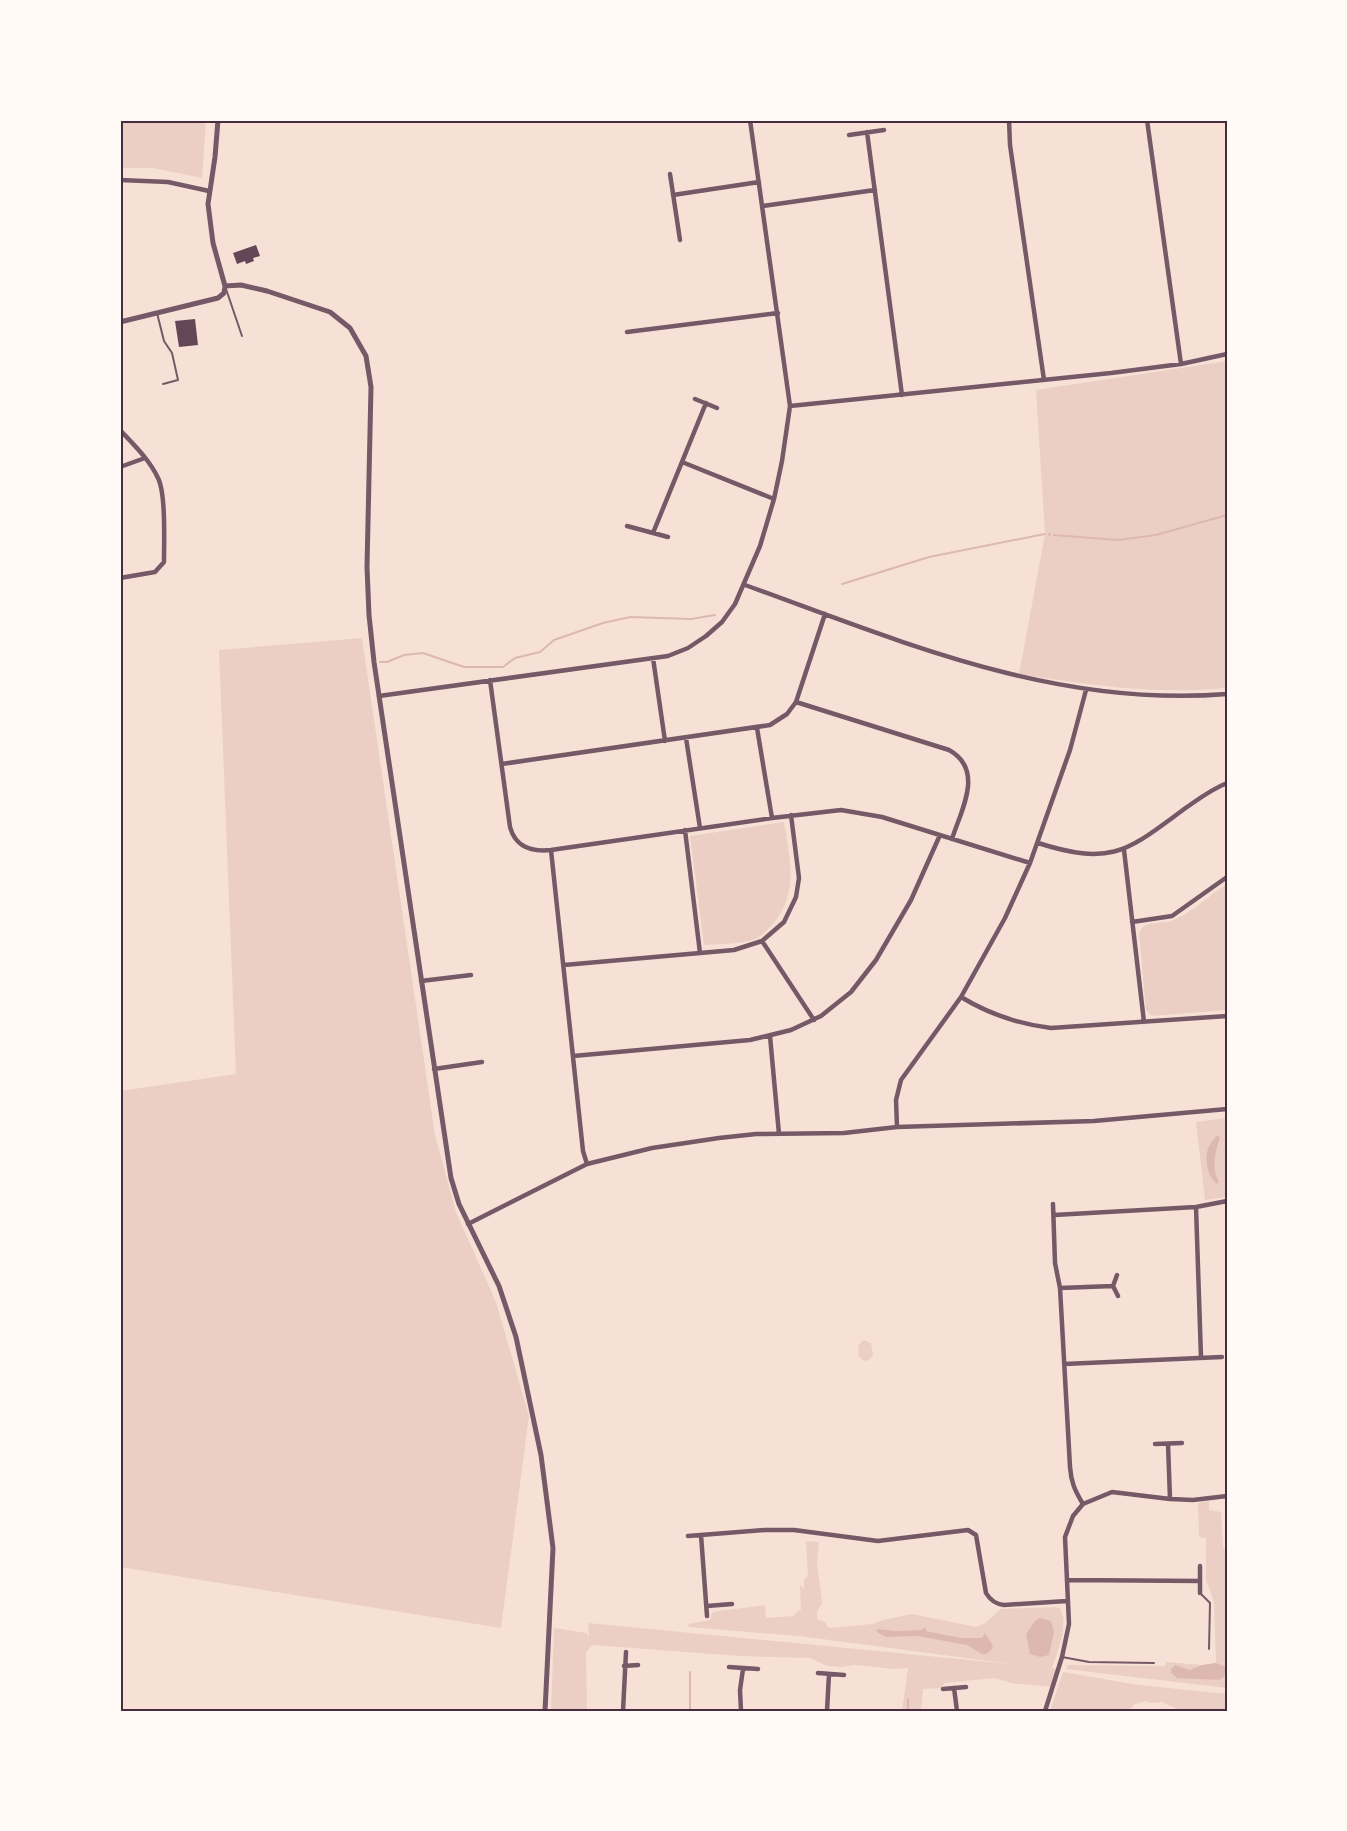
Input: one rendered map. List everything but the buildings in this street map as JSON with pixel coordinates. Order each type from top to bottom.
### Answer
[{"type":"street","points":[[120,322],[218,298],[224,293],[225,286],[211,232],[208,204],[218,120]]},
{"type":"street","points":[[380,696],[653,658],[678,652],[706,636],[729,613],[745,585],[774,499],[790,406],[750,120]]},
{"type":"street","points":[[1009,120],[1010,145],[1044,380]]},
{"type":"street","points":[[1146,120],[1181,364]]},
{"type":"street","points":[[849,135],[884,129]]},
{"type":"street","points":[[867,132],[903,395]]},
{"type":"street","points":[[670,174],[680,240]]},
{"type":"street","points":[[120,180],[168,182],[209,191]]},
{"type":"street","points":[[673,195],[759,182]]},
{"type":"street","points":[[763,206],[875,190]]},
{"type":"street","points":[[225,286],[241,285],[267,291],[330,312],[350,328],[366,356],[371,387],[367,567],[369,615],[451,1178],[459,1204],[499,1286],[516,1337],[542,1465],[553,1548],[545,1711]]},
{"type":"street","points":[[627,332],[778,313]]},
{"type":"street","points":[[790,406],[1181,364],[1227,354]]},
{"type":"street","points":[[695,399],[717,408]]},
{"type":"street","points":[[653,533],[706,403]]},
{"type":"street","points":[[120,430],[145,458],[159,480],[165,523],[164,562],[154,572],[120,578]]},
{"type":"street","points":[[120,467],[145,458]]},
{"type":"street","points":[[682,462],[774,499]]},
{"type":"street","points":[[627,526],[668,537]]},
{"type":"street","points":[[745,585],[990,670],[1086,690],[1158,696],[1227,694]]},
{"type":"street","points":[[502,764],[770,725],[782,719],[796,702],[825,614]]},
{"type":"street","points":[[653,658],[665,741]]},
{"type":"street","points":[[490,680],[510,827],[513,837],[528,849],[551,850],[826,811],[856,812],[882,817],[1030,863]]},
{"type":"street","points":[[897,1127],[896,1100],[901,1080],[961,997],[1005,918],[1030,863],[1070,750],[1086,690]]},
{"type":"street","points":[[796,702],[949,750],[960,758],[967,768],[969,784],[952,839]]},
{"type":"street","points":[[757,728],[772,818]]},
{"type":"street","points":[[686,738],[700,828]]},
{"type":"street","points":[[1038,843],[1087,854],[1124,849],[1148,836],[1208,792],[1227,783]]},
{"type":"street","points":[[564,965],[742,948],[762,941],[784,922],[796,897],[798,869],[791,815]]},
{"type":"street","points":[[685,830],[700,953]]},
{"type":"street","points":[[573,1056],[731,1042],[770,1036],[814,1020],[842,1000],[868,971],[910,900],[940,836]]},
{"type":"street","points":[[1124,849],[1144,1022]]},
{"type":"street","points":[[551,850],[583,1151],[587,1164]]},
{"type":"street","points":[[1132,922],[1172,916],[1227,878]]},
{"type":"street","points":[[762,941],[814,1020]]},
{"type":"street","points":[[421,981],[471,975]]},
{"type":"street","points":[[961,997],[998,1016],[1038,1026],[1065,1028],[1227,1016]]},
{"type":"street","points":[[770,1036],[779,1134]]},
{"type":"street","points":[[434,1069],[482,1062]]},
{"type":"street","points":[[468,1224],[587,1164],[652,1148],[698,1141],[747,1135],[844,1132],[897,1127],[1094,1121],[1227,1109]]},
{"type":"street","points":[[1054,1215],[1196,1207],[1227,1201]]},
{"type":"street","points":[[1053,1204],[1055,1263],[1060,1288],[1071,1482],[1083,1504]]},
{"type":"street","points":[[1196,1207],[1201,1357]]},
{"type":"street","points":[[1117,1275],[1113,1286],[1118,1296]]},
{"type":"street","points":[[1060,1288],[1113,1286]]},
{"type":"street","points":[[1064,1364],[1222,1357]]},
{"type":"street","points":[[1155,1444],[1182,1443]]},
{"type":"street","points":[[1168,1444],[1170,1499]]},
{"type":"street","points":[[1045,1711],[1062,1657],[1069,1624],[1065,1537],[1073,1516],[1083,1504],[1112,1492],[1193,1500],[1227,1496]]},
{"type":"street","points":[[688,1536],[794,1530],[878,1540],[968,1530],[976,1535],[986,1593],[998,1605],[1067,1601]]},
{"type":"street","points":[[701,1535],[707,1616]]},
{"type":"street","points":[[1200,1566],[1200,1593]]},
{"type":"street","points":[[1067,1580],[1200,1581]]},
{"type":"street","points":[[707,1606],[732,1604]]},
{"type":"street","points":[[623,1711],[626,1652]]},
{"type":"street","points":[[624,1666],[638,1665]]},
{"type":"street","points":[[729,1667],[758,1670]]},
{"type":"street","points":[[741,1711],[743,1669]]},
{"type":"street","points":[[818,1673],[844,1675]]},
{"type":"street","points":[[826,1711],[829,1674]]},
{"type":"street","points":[[943,1689],[966,1687]]},
{"type":"street","points":[[954,1688],[957,1711]]},
{"type":"lane","points":[[225,286],[242,336]]},
{"type":"lane","points":[[157,313],[164,341],[172,352],[178,380],[163,384]]},
{"type":"lane","points":[[1200,1593],[1210,1602],[1209,1649]]},
{"type":"lane","points":[[1062,1657],[1089,1662],[1154,1663]]},
{"type":"shaded area","points":[[120,120],[206,120],[202,178],[153,168],[120,168]]},
{"type":"shaded area","points":[[1227,361],[1227,688],[1148,690],[1019,674],[1045,534],[1036,390]]},
{"type":"shaded area","points":[[362,638],[435,1135],[456,1212],[496,1302],[529,1416],[501,1628],[120,1567],[120,1091],[236,1074],[219,650]]},
{"type":"shaded area","points":[[784,822],[790,875],[787,900],[781,912],[773,924],[755,939],[737,943],[704,945],[690,836]]},
{"type":"shaded area","points":[[1227,884],[1227,1010],[1152,1016],[1146,1010],[1139,934],[1141,929],[1148,924],[1178,918]]},
{"type":"shaded area","points":[[1227,1118],[1227,1197],[1205,1200],[1196,1122]]},
{"type":"shaded area","points":[[1217,1135],[1220,1138],[1215,1160],[1215,1172],[1219,1182],[1217,1184],[1210,1176],[1206,1159],[1211,1143]]},
{"type":"shaded area","points":[[863,1340],[871,1343],[873,1355],[869,1360],[864,1361],[859,1357],[858,1346]]},
{"type":"shaded area","points":[[1209,1501],[1209,1510],[1221,1512],[1223,1546],[1227,1557],[1227,1688],[1066,1669],[1068,1665],[1165,1666],[1166,1662],[1202,1665],[1216,1663],[1214,1602],[1206,1580],[1206,1538],[1199,1537],[1198,1503]]},
{"type":"shaded area","points":[[806,1541],[819,1542],[817,1562],[822,1603],[817,1612],[817,1619],[825,1622],[829,1628],[872,1624],[912,1614],[976,1627],[984,1624],[1001,1609],[1060,1608],[1063,1630],[1052,1667],[1058,1671],[1053,1687],[1011,1683],[995,1678],[945,1683],[940,1688],[923,1689],[921,1711],[902,1711],[908,1668],[855,1665],[841,1667],[828,1666],[810,1658],[740,1656],[592,1645],[586,1653],[587,1711],[551,1711],[554,1628],[586,1633],[589,1637],[588,1623],[1011,1664],[799,1636],[689,1627],[688,1624],[710,1620],[712,1613],[718,1611],[765,1605],[766,1618],[793,1616],[801,1609],[800,1585],[804,1589],[804,1580],[808,1576]]},
{"type":"shaded area","points":[[1040,1618],[1051,1621],[1054,1632],[1049,1655],[1040,1657],[1030,1654],[1026,1634]]},
{"type":"shaded area","points":[[926,1628],[926,1631],[961,1638],[982,1638],[985,1633],[993,1646],[986,1654],[982,1654],[967,1645],[917,1636],[886,1637],[877,1632],[877,1629],[897,1631],[922,1630]]},
{"type":"shaded area","points":[[1216,1663],[1226,1667],[1224,1677],[1219,1680],[1177,1678],[1171,1673],[1175,1665],[1190,1670]]},
{"type":"shaded area","points":[[1063,1672],[1139,1685],[1227,1694],[1227,1711],[1177,1709],[1162,1702],[1145,1701],[1135,1704],[1129,1711],[1050,1711]]},
{"type":"waterway","points":[[1054,535],[1118,540],[1156,535],[1227,515]]},
{"type":"waterway","points":[[842,584],[929,557],[1045,534]]},
{"type":"waterway","points":[[380,662],[387,662],[404,655],[423,653],[464,667],[503,667],[515,658],[540,652],[554,640],[603,623],[630,617],[691,619],[715,615]]},
{"type":"waterway","points":[[690,1672],[690,1711]]},
{"type":"waterway","points":[[908,1699],[908,1711]]}]
